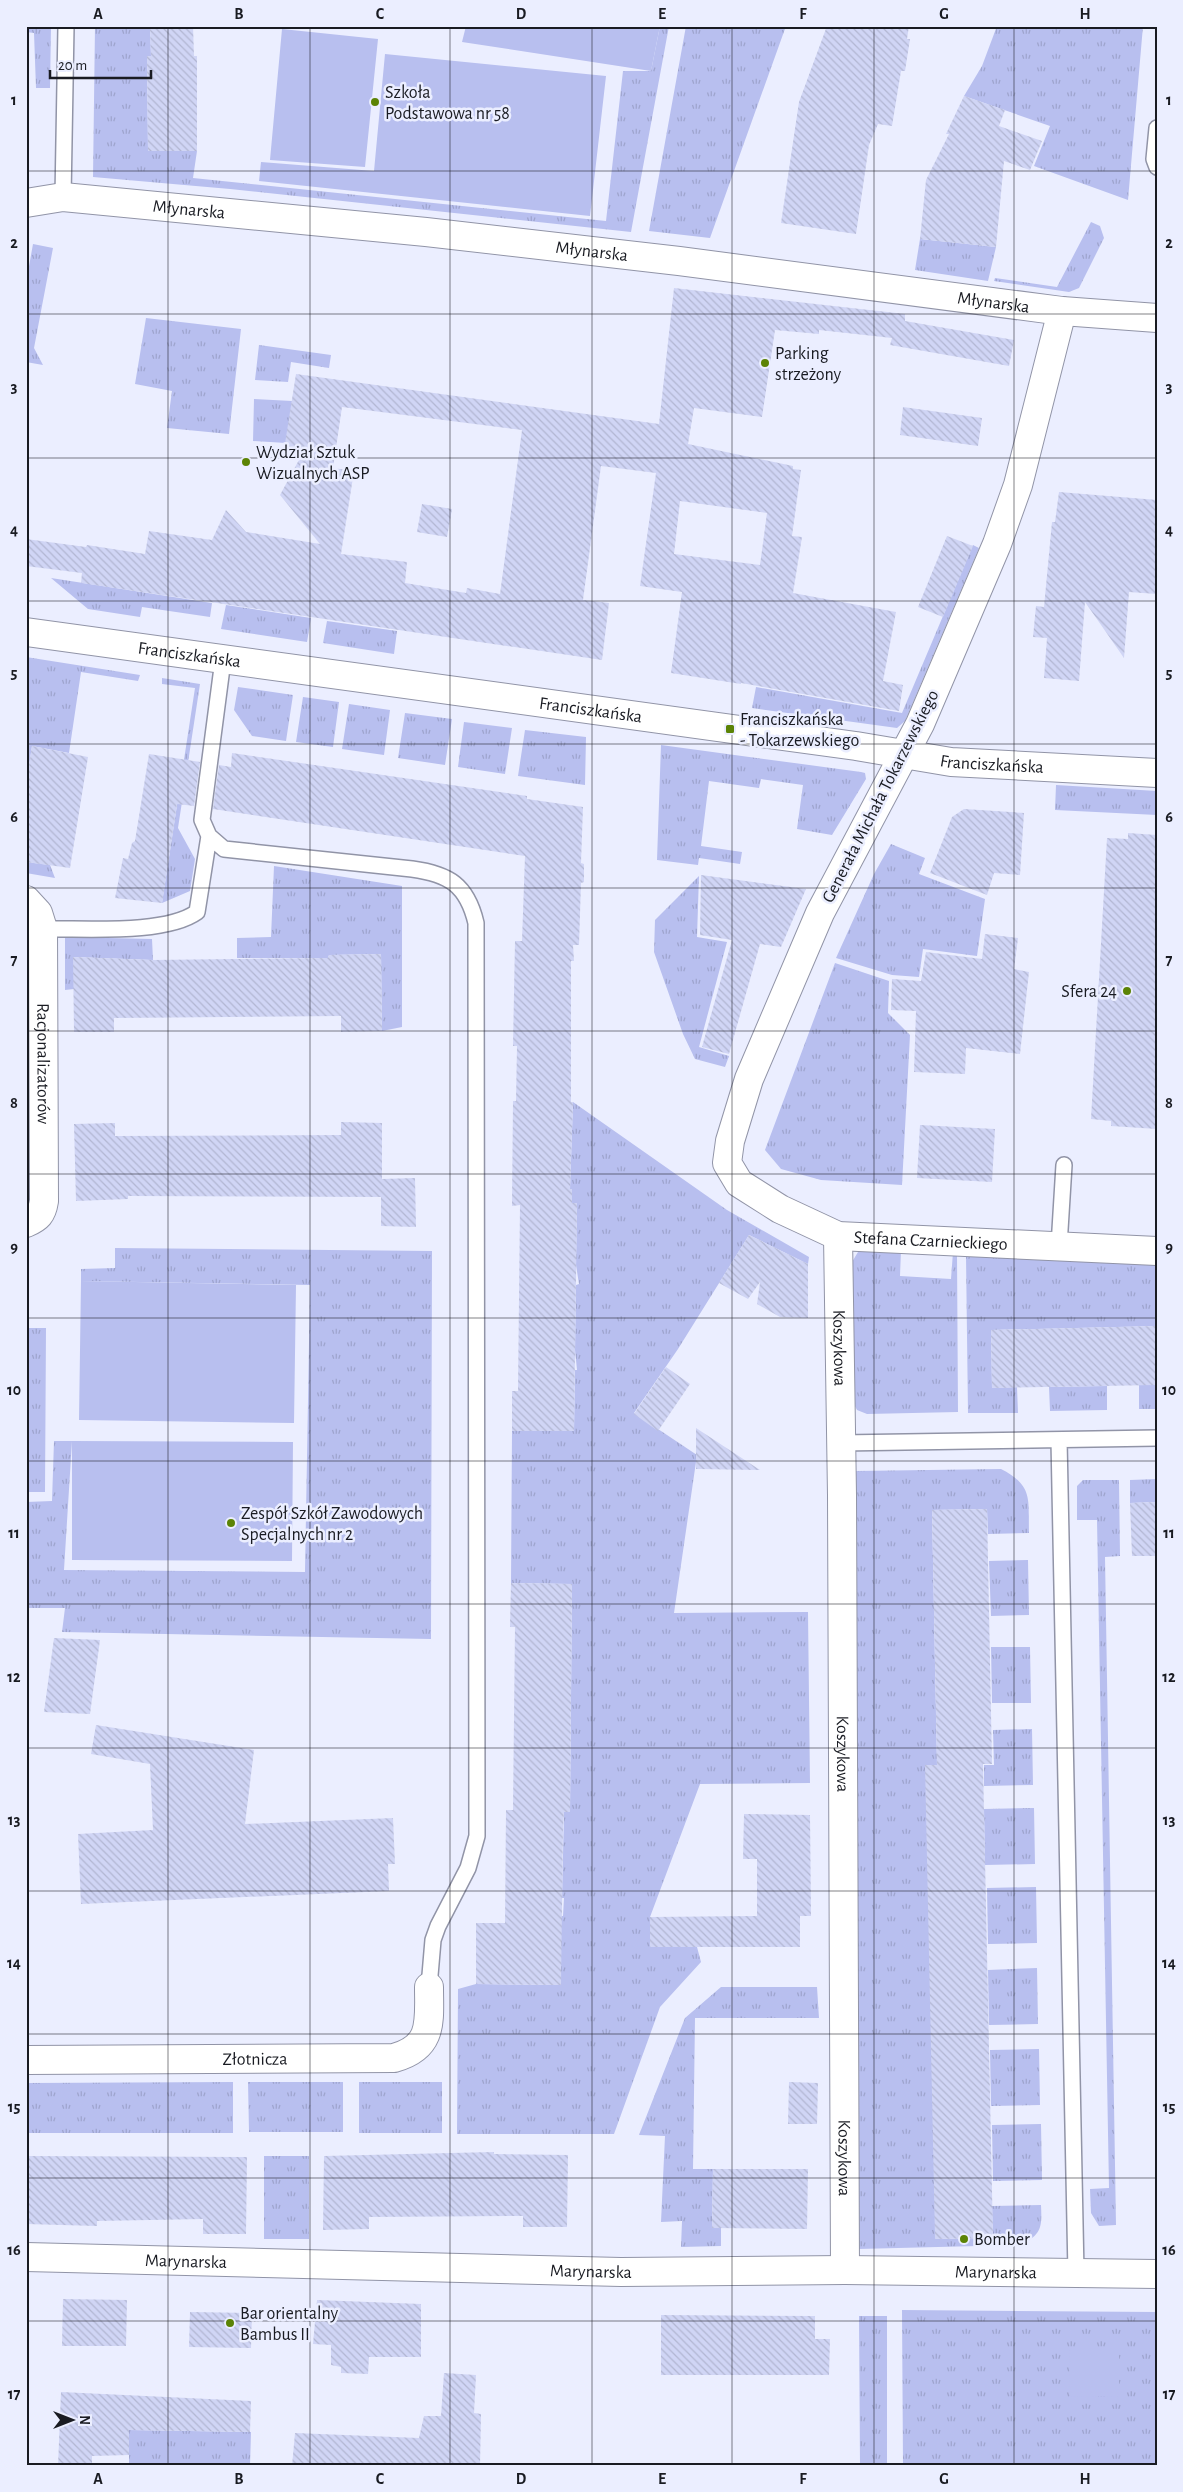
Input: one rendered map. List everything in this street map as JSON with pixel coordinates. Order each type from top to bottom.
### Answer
[{"type":"street","name":"Młynarska","points":[[26,203],[63,198],[426,232],[639,256],[1062,312],[1157,318]]},
{"type":"street","name":"Generała Michała Tokarzewskiego","points":[[728,1163],[730,1141],[746,1086],[806,945],[847,862],[920,724],[997,544],[1018,485],[1062,312]]},
{"type":"street","name":"Franciszkańska","points":[[26,632],[905,754],[951,762],[1157,773]]},
{"type":"street","name":"Racjonalizatorów","points":[[26,900],[38,913],[44,929],[44,1201],[43,1210],[38,1218],[26,1223]]},
{"type":"street","name":"Stefana Czarnieckiego","points":[[728,1163],[739,1183],[788,1212],[838,1236],[1157,1251]]},
{"type":"street","name":"Koszykowa","points":[[838,1236],[841,1442],[845,2270]]},
{"type":"street","name":"Złotnicza","points":[[26,2060],[394,2058],[411,2053],[422,2041],[429,2023],[429,1987]]},
{"type":"street","name":"Marynarska","points":[[26,2257],[612,2272],[845,2270],[1157,2274]]},
{"type":"lane","points":[[63,198],[66,26]]},
{"type":"lane","points":[[1157,128],[1154,159],[1157,167]]},
{"type":"lane","points":[[223,660],[202,820],[209,836],[224,849],[412,869],[441,875],[457,884],[466,894],[476,923],[477,1836],[468,1868],[438,1926],[433,1940],[429,1987]]},
{"type":"lane","points":[[44,929],[160,926],[190,917],[197,912],[209,836]]},
{"type":"lane","points":[[1058,1246],[1064,1165]]},
{"type":"lane","points":[[841,1442],[1157,1438]]},
{"type":"lane","points":[[1058,1440],[1076,2273]]},
{"type":"green space","points":[[26,26],[51,26],[50,88],[36,88],[34,33],[26,32]]},
{"type":"green space","points":[[95,26],[150,26],[151,56],[147,57],[148,151],[197,151],[193,178],[606,221],[623,71],[651,71],[660,26],[669,26],[631,232],[230,189],[93,177]]},
{"type":"green space","points":[[466,26],[660,26],[651,71],[462,42]]},
{"type":"green space","points":[[686,26],[786,26],[710,238],[649,231]]},
{"type":"green space","points":[[997,26],[1143,26],[1128,200],[1034,166],[1050,126],[964,96],[982,66]]},
{"type":"green space","points":[[282,29],[378,39],[365,167],[270,160]]},
{"type":"green space","points":[[385,54],[606,76],[590,216],[259,181],[261,162],[374,171]]},
{"type":"green space","points":[[1091,222],[1100,226],[1104,238],[1079,288],[1069,292],[994,281],[995,278],[1057,287]]},
{"type":"green space","points":[[920,239],[996,247],[988,281],[915,270]]},
{"type":"green space","points":[[33,244],[53,248],[34,348],[43,365],[26,362],[26,283]]},
{"type":"green space","points":[[146,318],[241,329],[229,434],[167,428],[172,391],[135,384]]},
{"type":"green space","points":[[259,345],[331,355],[329,368],[291,362],[288,382],[255,380]]},
{"type":"green space","points":[[254,399],[292,401],[286,443],[253,441]]},
{"type":"green space","points":[[973,545],[979,548],[905,721],[897,728],[752,708],[756,687],[902,713]]},
{"type":"green space","points":[[51,578],[212,603],[210,617],[142,607],[140,617],[88,609]]},
{"type":"green space","points":[[226,605],[311,618],[307,642],[221,629]]},
{"type":"green space","points":[[327,621],[397,631],[394,654],[323,643]]},
{"type":"green space","points":[[26,657],[140,675],[138,681],[81,672],[69,753],[32,746],[26,786]]},
{"type":"green space","points":[[162,678],[200,684],[178,828],[195,859],[190,891],[162,903],[195,688],[162,684]]},
{"type":"green space","points":[[238,687],[293,695],[286,741],[252,736],[234,710]]},
{"type":"green space","points":[[303,697],[339,702],[333,747],[296,742]]},
{"type":"green space","points":[[349,704],[390,710],[384,755],[342,749]]},
{"type":"green space","points":[[405,713],[452,719],[445,765],[398,758]]},
{"type":"green space","points":[[464,722],[512,728],[505,774],[458,767]]},
{"type":"green space","points":[[525,730],[586,737],[585,785],[518,776]]},
{"type":"green space","points":[[661,745],[861,772],[865,773],[866,779],[832,835],[797,829],[803,785],[761,779],[759,788],[709,781],[701,846],[742,852],[740,864],[699,858],[698,865],[657,860]]},
{"type":"green space","points":[[1056,785],[1157,791],[1157,815],[1055,810]]},
{"type":"green space","points":[[891,844],[925,858],[919,874],[985,899],[977,956],[923,949],[919,977],[892,975],[836,958],[874,874]]},
{"type":"green space","points":[[26,862],[50,865],[55,878],[26,873]]},
{"type":"green space","points":[[274,866],[402,886],[402,1027],[382,1031],[381,954],[329,955],[328,958],[237,958],[237,938],[271,937]]},
{"type":"green space","points":[[699,876],[697,937],[727,942],[699,1047],[729,1056],[725,1067],[695,1059],[683,1034],[654,952],[655,920]]},
{"type":"green space","points":[[65,937],[152,939],[153,960],[74,957],[74,989],[65,990]]},
{"type":"green space","points":[[835,963],[889,981],[888,1013],[910,1035],[902,1185],[821,1180],[781,1169],[765,1150]]},
{"type":"green space","points":[[573,1102],[727,1210],[809,1257],[808,1264],[749,1235],[678,1349],[634,1413],[697,1455],[674,1613],[808,1612],[810,1783],[700,1784],[650,1917],[650,1947],[697,1947],[701,1962],[660,2007],[614,2134],[457,2134],[458,1989],[476,1984],[561,1985],[564,1812],[570,1812],[572,1584],[511,1583],[512,1431],[574,1431],[575,1370],[577,1370],[575,1350],[576,1285],[579,1284],[576,1265],[577,1204],[572,1203],[572,1189],[570,1189]]},
{"type":"green space","points":[[868,1247],[901,1250],[900,1276],[951,1279],[953,1252],[957,1253],[958,1412],[867,1414],[857,1410],[852,1400],[852,1262],[858,1252]]},
{"type":"green space","points":[[115,1248],[432,1251],[431,1639],[62,1632],[65,1608],[26,1608],[26,1502],[52,1501],[54,1441],[72,1441],[64,1570],[305,1572],[310,1285],[81,1281],[81,1269],[115,1268]]},
{"type":"green space","points":[[966,1256],[1157,1265],[1157,1326],[991,1330],[992,1388],[1017,1387],[1018,1413],[968,1413]]},
{"type":"green space","points":[[81,1281],[296,1285],[294,1423],[79,1420]]},
{"type":"green space","points":[[26,1328],[46,1328],[45,1492],[26,1492]]},
{"type":"green space","points":[[1139,1385],[1157,1385],[1157,1409],[1139,1409]]},
{"type":"green space","points":[[1107,1386],[1107,1410],[1050,1411],[1049,1387]]},
{"type":"green space","points":[[72,1441],[293,1442],[292,1561],[72,1560]]},
{"type":"green space","points":[[1001,1469],[1012,1475],[1024,1488],[1028,1503],[1029,1533],[988,1534],[987,1509],[932,1510],[937,1765],[926,1765],[936,2239],[993,2238],[992,2206],[1041,2205],[1041,2224],[1037,2233],[1021,2245],[858,2249],[856,1471]]},
{"type":"green space","points":[[1157,1479],[1157,1502],[1130,1503],[1130,1480]]},
{"type":"green space","points":[[1083,1480],[1119,1480],[1120,1556],[1105,1557],[1116,2225],[1099,2226],[1091,2213],[1090,2189],[1109,2188],[1097,1520],[1077,1520],[1077,1486]]},
{"type":"green space","points":[[1028,1560],[1029,1615],[991,1616],[989,1561]]},
{"type":"green space","points":[[991,1647],[1030,1647],[1031,1703],[992,1703]]},
{"type":"green space","points":[[1032,1729],[1033,1785],[984,1786],[984,1765],[994,1765],[993,1730]]},
{"type":"green space","points":[[1034,1808],[1035,1864],[985,1865],[984,1809]]},
{"type":"green space","points":[[1036,1887],[1037,1943],[988,1944],[987,1888]]},
{"type":"green space","points":[[1037,1968],[1038,2024],[989,2025],[988,1970]]},
{"type":"green space","points":[[721,1987],[817,1987],[819,2018],[695,2018],[693,2169],[713,2169],[712,2228],[721,2228],[721,2246],[681,2247],[682,2221],[661,2222],[665,2136],[639,2135],[685,2018]]},
{"type":"green space","points":[[1039,2049],[1040,2105],[991,2106],[990,2050]]},
{"type":"green space","points":[[233,2082],[233,2133],[26,2133],[26,2083]]},
{"type":"green space","points":[[248,2082],[343,2082],[343,2132],[249,2132]]},
{"type":"green space","points":[[359,2082],[442,2082],[442,2133],[359,2133]]},
{"type":"green space","points":[[1041,2124],[1042,2180],[993,2181],[992,2125]]},
{"type":"green space","points":[[264,2156],[309,2156],[309,2239],[264,2239]]},
{"type":"green space","points":[[902,2310],[1157,2312],[1157,2466],[903,2466]]},
{"type":"green space","points":[[859,2316],[887,2316],[887,2466],[860,2466]]},
{"type":"green space","points":[[1069,2349],[1119,2349],[1119,2396],[1070,2397]]},
{"type":"green space","points":[[129,2430],[251,2432],[250,2466],[129,2466]]},
{"type":"building","points":[[150,26],[193,26],[194,56],[197,56],[197,151],[148,151],[147,56],[151,56]]},
{"type":"building","points":[[827,26],[909,26],[907,39],[910,39],[905,71],[901,71],[892,126],[878,124],[869,145],[856,234],[781,223],[799,102]]},
{"type":"building","points":[[964,96],[1005,110],[999,126],[1042,141],[1030,170],[1004,161],[996,247],[920,239],[926,180],[949,134],[946,134]]},
{"type":"building","points":[[674,288],[905,314],[905,321],[1014,340],[1009,366],[890,345],[892,338],[819,330],[819,334],[775,330],[762,417],[694,408],[688,444],[793,466],[793,469],[801,470],[792,536],[802,537],[793,593],[896,612],[883,681],[903,685],[899,711],[741,683],[671,673],[682,592],[640,586],[656,473],[601,466],[583,600],[609,603],[602,660],[81,583],[82,573],[26,566],[26,539],[86,547],[87,545],[145,554],[149,531],[212,540],[226,510],[246,532],[320,544],[280,495],[300,458],[283,456],[296,374],[659,424]],"holes":[[[342,407],[522,430],[500,594],[467,588],[466,593],[405,583],[407,562],[341,554],[354,471],[333,468]],[[680,501],[767,513],[760,565],[674,554]]]},
{"type":"building","points":[[903,407],[982,418],[978,446],[900,435]]},
{"type":"building","points":[[1059,492],[1157,500],[1157,594],[1129,592],[1124,658],[1085,602],[1079,681],[1044,678],[1047,638],[1033,637],[1036,606],[1044,607],[1052,522],[1055,522]]},
{"type":"building","points":[[422,504],[452,509],[447,537],[417,532]]},
{"type":"building","points":[[947,536],[973,546],[943,617],[918,607]]},
{"type":"building","points":[[32,746],[88,757],[70,868],[26,862],[26,786]]},
{"type":"building","points":[[232,753],[527,796],[527,799],[583,807],[581,863],[584,864],[584,882],[581,883],[579,945],[573,945],[574,961],[571,961],[571,1102],[573,1102],[570,1189],[572,1189],[572,1203],[577,1203],[574,1431],[512,1431],[512,1391],[518,1391],[520,1205],[512,1206],[513,1101],[516,1101],[517,1046],[513,1046],[515,941],[522,941],[525,856],[213,809],[219,765],[231,767]]},
{"type":"building","points":[[149,754],[200,762],[194,806],[177,804],[162,903],[115,898],[123,858],[128,859],[132,843],[135,841]]},
{"type":"building","points":[[964,809],[1024,813],[1020,875],[994,873],[987,895],[930,873],[952,817]]},
{"type":"building","name":"Sfera 24","points":[[1128,833],[1157,835],[1157,1129],[1111,1126],[1111,1121],[1091,1119],[1107,838],[1128,839]]},
{"type":"building","points":[[701,875],[806,889],[781,947],[760,944],[729,1054],[702,1047],[732,940],[700,935]]},
{"type":"building","points":[[985,934],[1018,938],[1014,969],[1029,972],[1020,1054],[966,1048],[965,1074],[914,1072],[916,1011],[891,1010],[892,979],[921,981],[926,952],[982,959]]},
{"type":"building","points":[[381,954],[382,1031],[341,1032],[341,1016],[114,1018],[114,1032],[74,1032],[73,957],[153,960],[328,958],[329,955]]},
{"type":"building","points":[[341,1122],[382,1123],[382,1179],[415,1178],[416,1227],[381,1226],[381,1197],[128,1196],[128,1199],[76,1201],[74,1124],[115,1123],[115,1136],[341,1135]]},
{"type":"building","points":[[920,1125],[995,1129],[992,1182],[917,1178]]},
{"type":"building","points":[[749,1235],[808,1264],[808,1318],[780,1317],[757,1304],[760,1282],[748,1299],[719,1283]]},
{"type":"building","points":[[1157,1326],[1157,1385],[992,1388],[991,1330]]},
{"type":"building","points":[[666,1367],[690,1384],[658,1431],[634,1414]]},
{"type":"building","points":[[696,1428],[760,1470],[696,1469]]},
{"type":"building","points":[[1157,1502],[1157,1556],[1132,1556],[1130,1503]]},
{"type":"building","points":[[987,1509],[992,1764],[983,1764],[993,2238],[935,2239],[925,1765],[937,1765],[932,1510]]},
{"type":"building","points":[[511,1583],[572,1584],[570,1812],[564,1812],[563,1828],[561,1985],[476,1984],[476,1923],[505,1923],[506,1810],[513,1810],[515,1627],[510,1627]]},
{"type":"building","points":[[54,1638],[100,1640],[90,1714],[44,1712]]},
{"type":"building","points":[[96,1725],[254,1750],[245,1824],[393,1818],[395,1864],[388,1864],[389,1891],[81,1904],[78,1834],[153,1830],[150,1764],[91,1754]]},
{"type":"building","points":[[744,1814],[810,1815],[811,1916],[800,1916],[800,1947],[650,1947],[650,1917],[757,1916],[757,1859],[743,1859]]},
{"type":"building","points":[[789,2082],[818,2083],[817,2124],[788,2124]]},
{"type":"building","points":[[494,2152],[494,2154],[568,2155],[567,2227],[523,2227],[523,2216],[369,2217],[369,2229],[323,2230],[324,2156]]},
{"type":"building","points":[[26,2156],[247,2157],[246,2234],[203,2234],[203,2219],[97,2221],[97,2226],[26,2224]]},
{"type":"building","points":[[713,2169],[808,2169],[807,2229],[712,2228]]},
{"type":"building","points":[[63,2299],[127,2300],[126,2346],[62,2346]]},
{"type":"building","points":[[317,2300],[421,2304],[421,2357],[369,2357],[368,2374],[341,2373],[341,2367],[331,2365],[331,2345],[313,2344]]},
{"type":"building","points":[[190,2312],[252,2313],[251,2348],[189,2347]]},
{"type":"building","points":[[661,2315],[815,2316],[815,2339],[830,2339],[829,2375],[661,2375]]},
{"type":"building","points":[[444,2373],[476,2375],[474,2413],[481,2414],[480,2466],[292,2466],[295,2433],[419,2438],[424,2416],[441,2416]]},
{"type":"building","points":[[61,2392],[251,2401],[250,2432],[129,2430],[129,2455],[92,2456],[92,2466],[58,2466]]},
{"type":"place","name":"Szkoła Podstawowa nr 58","points":[[375,102]]},
{"type":"place","name":"Parking strzeżony","points":[[765,363]]},
{"type":"place","name":"Wydział Sztuk Wizualnych ASP","points":[[246,462]]},
{"type":"place","name":"Franciszkańska - Tokarzewskiego","points":[[730,729]]},
{"type":"place","name":"Sfera 24","points":[[1127,991]]},
{"type":"place","name":"Zespół Szkół Zawodowych Specjalnych nr 2","points":[[231,1523]]},
{"type":"place","name":"Bomber","points":[[964,2239]]},
{"type":"place","name":"Bar orientalny Bambus II","points":[[230,2323]]}]
